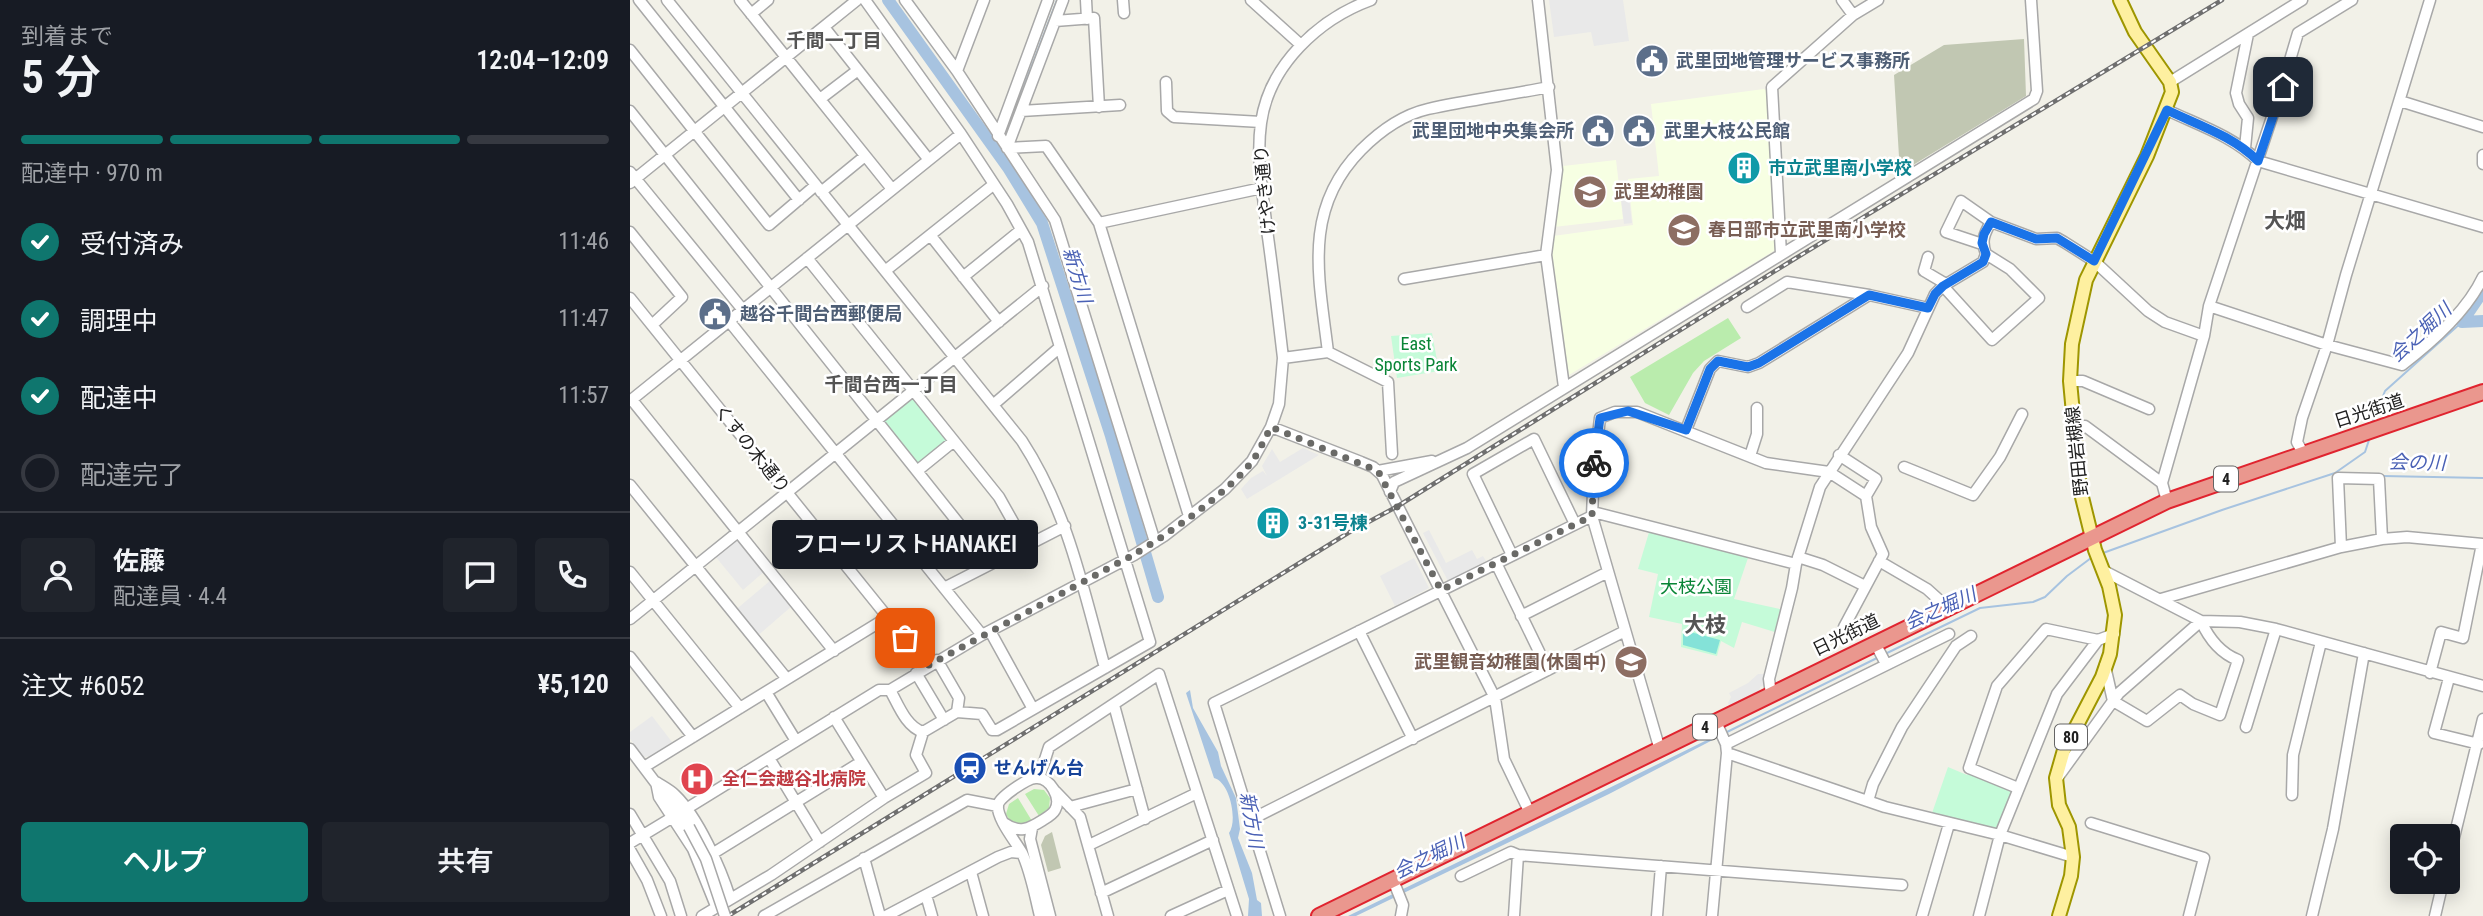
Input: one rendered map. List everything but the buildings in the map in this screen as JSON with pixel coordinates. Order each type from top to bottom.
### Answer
[{"type":"highway","name":"日光街道","points":[[1319,916],[1397,890],[1531,813],[1660,750],[1718,726],[1771,695],[1877,646],[1947,607],[2098,555],[2167,501],[2483,392]]},
{"type":"main road","points":[[2120,0],[2134,32],[2171,82]]},
{"type":"main road","name":"野田岩槻線","points":[[2059,916],[2071,876],[2073,857],[2069,827],[2059,805],[2056,780],[2064,750],[2105,666],[2114,634],[2113,601],[2080,489],[2070,381],[2072,344],[2086,280],[2167,110],[2172,92],[2171,82]]},
{"type":"street","points":[[639,0],[799,200]]},
{"type":"street","points":[[667,0],[954,356],[1038,466],[1065,526],[1105,668]]},
{"type":"street","points":[[740,0],[892,190]]},
{"type":"street","points":[[751,14],[768,0]]},
{"type":"street","points":[[743,310],[632,178],[665,155],[857,0]]},
{"type":"street","points":[[702,916],[926,773],[916,755],[923,732],[957,712],[982,714],[992,730],[997,730],[1150,642],[1129,558],[1028,242],[1007,204],[961,134],[865,0]]},
{"type":"street","points":[[905,0],[957,71],[1055,220],[1153,543]]},
{"type":"street","points":[[914,12],[919,0]]},
{"type":"street","points":[[957,71],[984,0]]},
{"type":"street","points":[[998,136],[1048,0]]},
{"type":"street","points":[[1007,148],[1063,0]]},
{"type":"street","points":[[1086,0],[1087,19]]},
{"type":"street","points":[[1123,0],[1124,13]]},
{"type":"street","points":[[1251,0],[1301,45]]},
{"type":"street","name":"けやき通り","points":[[686,809],[879,690],[890,690],[937,660],[1129,558],[1189,516],[1239,476],[1252,461],[1271,427],[1279,404],[1283,358],[1262,188],[1259,150],[1261,122],[1278,77],[1301,45],[1338,15],[1371,0]]},
{"type":"street","points":[[1538,0],[1558,170],[1546,255],[1564,387]]},
{"type":"street","points":[[1842,0],[1853,15]]},
{"type":"street","points":[[1781,254],[1772,87],[1853,15],[1878,0]]},
{"type":"street","points":[[1390,492],[1394,482],[1450,457],[2034,99],[2037,91],[2031,0]]},
{"type":"street","points":[[2171,82],[2302,0]]},
{"type":"street","points":[[2167,501],[2162,483],[2204,336],[2209,306],[2298,33],[2352,0]]},
{"type":"street","points":[[2302,453],[2297,442],[2300,430],[2430,0]]},
{"type":"street","points":[[1055,21],[1094,18],[1099,107]]},
{"type":"street","points":[[824,27],[929,160]]},
{"type":"street","points":[[2245,148],[2248,118],[2236,93],[2248,33]]},
{"type":"street","points":[[630,50],[769,225],[799,200],[865,156]]},
{"type":"street","points":[[820,99],[858,69]]},
{"type":"street","points":[[1166,82],[1167,111],[1174,117],[1261,122]]},
{"type":"street","points":[[1328,352],[1318,271],[1318,243],[1322,215],[1349,162],[1375,135],[1426,110],[1549,87]]},
{"type":"street","points":[[2400,101],[2483,127]]},
{"type":"street","points":[[1021,111],[1120,105]]},
{"type":"street","points":[[2167,110],[2245,148],[2258,161],[2483,228]]},
{"type":"street","points":[[630,111],[991,564]]},
{"type":"street","points":[[834,651],[631,401],[961,134]]},
{"type":"street","points":[[1007,148],[1046,146],[1099,223],[1189,516]]},
{"type":"street","points":[[2483,156],[2483,164]]},
{"type":"street","points":[[885,271],[993,185]]},
{"type":"street","points":[[1099,223],[1262,188]]},
{"type":"street","points":[[1982,243],[1946,232],[1961,201],[1991,222],[2036,239],[2057,238],[2094,261],[2165,322],[2204,336]]},
{"type":"street","points":[[1928,257],[1924,271],[1945,285],[1993,340],[2039,298],[2010,269],[1986,254],[1982,243],[1991,222]]},
{"type":"street","points":[[963,277],[1021,230]]},
{"type":"street","points":[[630,232],[682,298],[652,325]]},
{"type":"street","points":[[931,236],[999,322]]},
{"type":"street","points":[[1771,695],[1769,679],[1797,561],[1813,505],[1829,472],[1908,353],[1935,294],[1983,262],[1986,254]]},
{"type":"street","points":[[1404,279],[1546,255]]},
{"type":"street","points":[[807,258],[999,497],[1026,545]]},
{"type":"street","points":[[2209,306],[2327,345],[2402,365],[2439,334],[2478,287],[2483,277]]},
{"type":"street","points":[[1747,307],[1787,282],[1928,308]]},
{"type":"street","points":[[630,619],[1042,286]]},
{"type":"street","points":[[1686,430],[1710,369],[1718,361],[1748,367],[1759,363],[1869,295]]},
{"type":"street","name":"くすの木通り","points":[[630,298],[927,666]]},
{"type":"street","points":[[729,321],[944,588],[986,633],[1033,709]]},
{"type":"street","points":[[993,405],[1060,347]]},
{"type":"street","points":[[1283,358],[1328,352],[1388,382],[1392,454]]},
{"type":"street","points":[[2070,381],[2083,381],[2149,408]]},
{"type":"street","points":[[1750,456],[1757,433],[1758,408]]},
{"type":"street","points":[[1660,750],[1592,514],[1600,418],[1628,411],[1686,430],[1766,463],[1829,472],[1866,496]]},
{"type":"street","points":[[1904,467],[1973,495],[2000,457],[2022,414]]},
{"type":"street","points":[[2074,427],[2085,426],[2162,483]]},
{"type":"street","points":[[1271,427],[1378,471],[1450,457]]},
{"type":"street","points":[[1512,555],[1474,474],[1535,439],[1576,524]]},
{"type":"street","points":[[917,471],[954,441]]},
{"type":"street","points":[[1839,456],[1876,479],[1866,496],[1871,527],[1883,554],[1844,627]]},
{"type":"street","points":[[1378,471],[1494,698],[1504,759],[1531,813]]},
{"type":"street","points":[[2341,547],[2338,478],[2379,479],[2382,539]]},
{"type":"street","points":[[630,485],[787,679]]},
{"type":"street","points":[[1280,916],[1214,703],[1592,514],[1823,565],[1865,586]]},
{"type":"street","points":[[944,588],[1065,526]]},
{"type":"street","points":[[2161,599],[2341,547],[2382,539],[2407,537],[2482,544],[2463,638],[2441,632],[2430,673]]},
{"type":"street","points":[[2098,555],[2161,599],[2201,621],[2240,622],[2276,629],[2483,686]]},
{"type":"street","points":[[1879,561],[1927,589],[1947,607]]},
{"type":"street","points":[[1496,563],[1548,670]]},
{"type":"street","points":[[630,572],[740,708]]},
{"type":"street","points":[[1521,616],[1608,572]]},
{"type":"street","points":[[644,767],[888,617]]},
{"type":"street","points":[[2056,780],[2119,693],[2201,621]]},
{"type":"street","points":[[2105,666],[2113,701],[2147,721],[2180,695],[2193,704],[2220,715],[2238,660],[2225,655],[2207,634],[2201,621]]},
{"type":"street","points":[[2018,788],[1969,768],[1997,686],[2046,629],[2098,640]]},
{"type":"street","points":[[2246,727],[2276,629]]},
{"type":"street","points":[[1359,631],[1413,739]]},
{"type":"street","points":[[1250,820],[1625,631]]},
{"type":"street","points":[[1726,746],[1885,663],[1949,634]]},
{"type":"street","points":[[1979,916],[2000,835],[2057,694],[2098,640],[2114,634]]},
{"type":"street","points":[[1868,801],[1873,784],[1902,727],[1956,646],[1971,636]]},
{"type":"street","points":[[2292,795],[2293,755],[2321,642]]},
{"type":"street","points":[[1877,646],[1885,663]]},
{"type":"street","points":[[2312,916],[2333,829],[2364,653]]},
{"type":"street","points":[[630,657],[693,737]]},
{"type":"street","points":[[937,660],[959,698],[957,712]]},
{"type":"street","points":[[916,673],[944,720]]},
{"type":"street","points":[[1039,778],[1049,747],[1159,674],[1237,916]]},
{"type":"street","points":[[2449,678],[2434,733],[2479,744]]},
{"type":"street","points":[[890,690],[909,723],[916,730],[923,732]]},
{"type":"street","points":[[765,692],[796,741]]},
{"type":"street","points":[[1114,705],[1145,819]]},
{"type":"street","points":[[835,718],[884,798]]},
{"type":"street","points":[[2458,824],[2483,719]]},
{"type":"street","points":[[1712,916],[1726,746],[1718,726]]},
{"type":"street","points":[[1726,746],[1868,801],[2073,857]]},
{"type":"street","points":[[630,749],[689,827],[706,859],[725,916]]},
{"type":"street","points":[[769,758],[820,842]]},
{"type":"street","points":[[712,854],[861,762]]},
{"type":"street","points":[[998,857],[1006,846],[1001,798],[1032,778],[1046,781],[1080,817],[1108,916]]},
{"type":"street","points":[[656,782],[675,795],[686,809],[716,859],[730,898]]},
{"type":"street","points":[[656,782],[659,797],[693,849],[716,906]]},
{"type":"street","points":[[1070,807],[1137,789]]},
{"type":"street","points":[[767,915],[967,800],[1002,818],[1018,830],[1032,828],[1055,811],[1057,804],[1054,791]]},
{"type":"street","points":[[1089,845],[1196,793]]},
{"type":"street","points":[[630,814],[670,881],[681,916]]},
{"type":"street","points":[[630,843],[673,817]]},
{"type":"street","points":[[1002,818],[1021,853],[1040,916]]},
{"type":"street","points":[[2091,823],[2204,858],[2189,916]]},
{"type":"street","points":[[1922,916],[1949,824]]},
{"type":"street","points":[[1032,828],[1030,839],[1049,916]]},
{"type":"street","points":[[1101,893],[1213,840]]},
{"type":"street","points":[[630,850],[647,880],[658,914]]},
{"type":"street","points":[[886,916],[998,857],[1014,852],[1021,853]]},
{"type":"street","points":[[1461,876],[1511,852],[1518,855],[1902,885]]},
{"type":"street","points":[[1514,916],[1518,855]]},
{"type":"street","points":[[864,858],[880,916]]},
{"type":"street","points":[[1657,916],[1661,866]]},
{"type":"street","points":[[971,872],[983,916]]},
{"type":"street","points":[[1171,916],[1228,890]]},
{"type":"street","points":[[1397,890],[1401,916]]},
{"type":"street","points":[[2435,916],[2440,894]]},
{"type":"street","points":[[926,895],[932,916]]},
{"type":"shaded area","points":[[1549,0],[1623,0],[1629,41],[1594,46],[1591,32],[1554,37]]},
{"type":"shaded area","points":[[2024,39],[2026,96],[1900,173],[1894,75],[1944,45]]},
{"type":"shaded area","name":"春日部市立武里南小学校","points":[[1764,89],[1768,92],[1777,249],[1569,375],[1552,260],[1553,236],[1633,225],[1628,179],[1659,176],[1651,104]]},
{"type":"shaded area","name":"武里幼稚園","points":[[1616,160],[1623,219],[1554,227],[1563,166]]},
{"type":"shaded area","points":[[1627,180],[1632,223],[1624,224],[1619,181]]},
{"type":"shaded area","points":[[1303,448],[1319,455],[1247,499],[1241,489],[1251,478],[1263,471],[1267,476],[1262,466],[1272,449],[1280,462]]},
{"type":"shaded area","points":[[1429,530],[1446,563],[1472,550],[1477,559],[1483,556],[1486,561],[1448,581],[1423,533]]},
{"type":"shaded area","points":[[737,538],[765,571],[743,590],[715,556]]},
{"type":"shaded area","points":[[1414,558],[1429,588],[1395,606],[1380,576]]},
{"type":"shaded area","points":[[771,580],[792,606],[755,638],[733,612]]},
{"type":"shaded area","points":[[1683,630],[1720,640],[1716,654],[1683,645]]},
{"type":"shaded area","points":[[1758,674],[1766,674],[1765,685],[1760,687],[1759,693],[1730,707],[1729,693]]},
{"type":"shaded area","points":[[1190,690],[1193,708],[1218,752],[1221,766],[1236,798],[1240,829],[1238,838],[1252,873],[1262,916],[1248,916],[1249,899],[1229,833],[1233,820],[1231,802],[1220,781],[1214,778],[1186,693]]},
{"type":"shaded area","points":[[652,716],[672,742],[652,756],[644,757],[630,739],[630,732]]},
{"type":"shaded area","points":[[1728,732],[1609,794],[1356,916],[1348,916],[1709,739]]},
{"type":"shaded area","points":[[1052,832],[1061,868],[1048,872],[1041,845],[1045,836]]},
{"type":"green space","points":[[1728,318],[1741,338],[1704,361],[1693,373],[1669,415],[1645,403],[1630,377]]},
{"type":"green space","name":"East Sports Park","points":[[1432,333],[1439,371],[1397,378],[1391,336]]},
{"type":"green space","points":[[914,395],[951,441],[919,467],[881,422]]},
{"type":"green space","name":"大枝公園","points":[[1650,529],[1749,555],[1734,599],[1784,610],[1778,633],[1742,622],[1734,648],[1721,641],[1717,656],[1681,647],[1682,624],[1649,617],[1658,574],[1638,569]]},
{"type":"green space","points":[[1948,767],[2010,790],[2013,794],[1999,829],[1994,831],[1931,816]]},
{"type":"green space","points":[[1034,789],[1044,790],[1050,798],[1049,808],[1039,816],[1025,794]]},
{"type":"green space","points":[[1018,798],[1032,821],[1023,826],[1010,821],[1006,814],[1009,804]]},
{"type":"waterway","name":"新方川","points":[[888,0],[1009,169],[1042,223],[1111,436],[1158,597]]},
{"type":"waterway","points":[[1005,136],[1057,0]]},
{"type":"waterway","name":"新方川","points":[[999,157],[1001,148]]},
{"type":"waterway","name":"会之堀川","points":[[2462,322],[2483,291]]},
{"type":"waterway","points":[[2462,322],[2483,321]]},
{"type":"waterway","name":"会之堀川","points":[[2372,424],[2385,391],[2462,322]]},
{"type":"waterway","name":"会之堀川","points":[[2103,553],[2335,473],[2365,452],[2370,437]]},
{"type":"waterway","name":"会の川","points":[[2383,476],[2483,478]]},
{"type":"waterway","name":"会之堀川","points":[[1885,654],[1980,608],[2033,602],[2045,597],[2091,558]]},
{"type":"waterway","name":"会之堀川","points":[[1725,733],[1877,658]]},
{"type":"railway","points":[[728,916],[1348,533],[1398,506],[1796,258],[2222,0]]},
{"type":"way so far","points":[[905,638],[927,666],[1133,555],[1164,536],[1225,489],[1252,461],[1271,427],[1378,471],[1441,590],[1592,516],[1594,463]]},
{"type":"place","name":"武里団地管理サービス事務所","points":[[1652,61]]},
{"type":"place","name":"武里団地中央集会所","points":[[1598,131]]},
{"type":"place","name":"武里大枝公民館","points":[[1639,131]]},
{"type":"place","name":"市立武里南小学校","points":[[1744,168]]},
{"type":"place","name":"武里幼稚園","points":[[1590,192]]},
{"type":"place","name":"春日部市立武里南小学校","points":[[1684,230]]},
{"type":"place","name":"越谷千間台西郵便局","points":[[715,314]]},
{"type":"place","name":"3-31号棟","points":[[1273,523]]},
{"type":"place","name":"フローリストHANAKEI","points":[[905,638]]},
{"type":"place","name":"武里観音幼稚園(休園中)","points":[[1631,662]]},
{"type":"place","name":"せんげん台","points":[[970,768]]},
{"type":"place","name":"全仁会越谷北病院","points":[[697,779]]},
{"type":"district","name":"千間一丁目","points":[[834,40]]},
{"type":"district","name":"大畑","points":[[2285,221]]},
{"type":"district","name":"千間台西一丁目","points":[[891,384]]},
{"type":"district","name":"大枝","points":[[1705,625]]},
{"type":"route","points":[[1594,463],[1599,420],[1615,412],[1637,412],[1686,430],[1710,369],[1718,361],[1748,367],[1759,363],[1869,295],[1928,308],[1935,294],[1943,286],[1983,262],[1986,254],[1982,243],[1991,222],[2036,239],[2057,238],[2094,261],[2167,110],[2233,141],[2258,161],[2283,87]]}]
